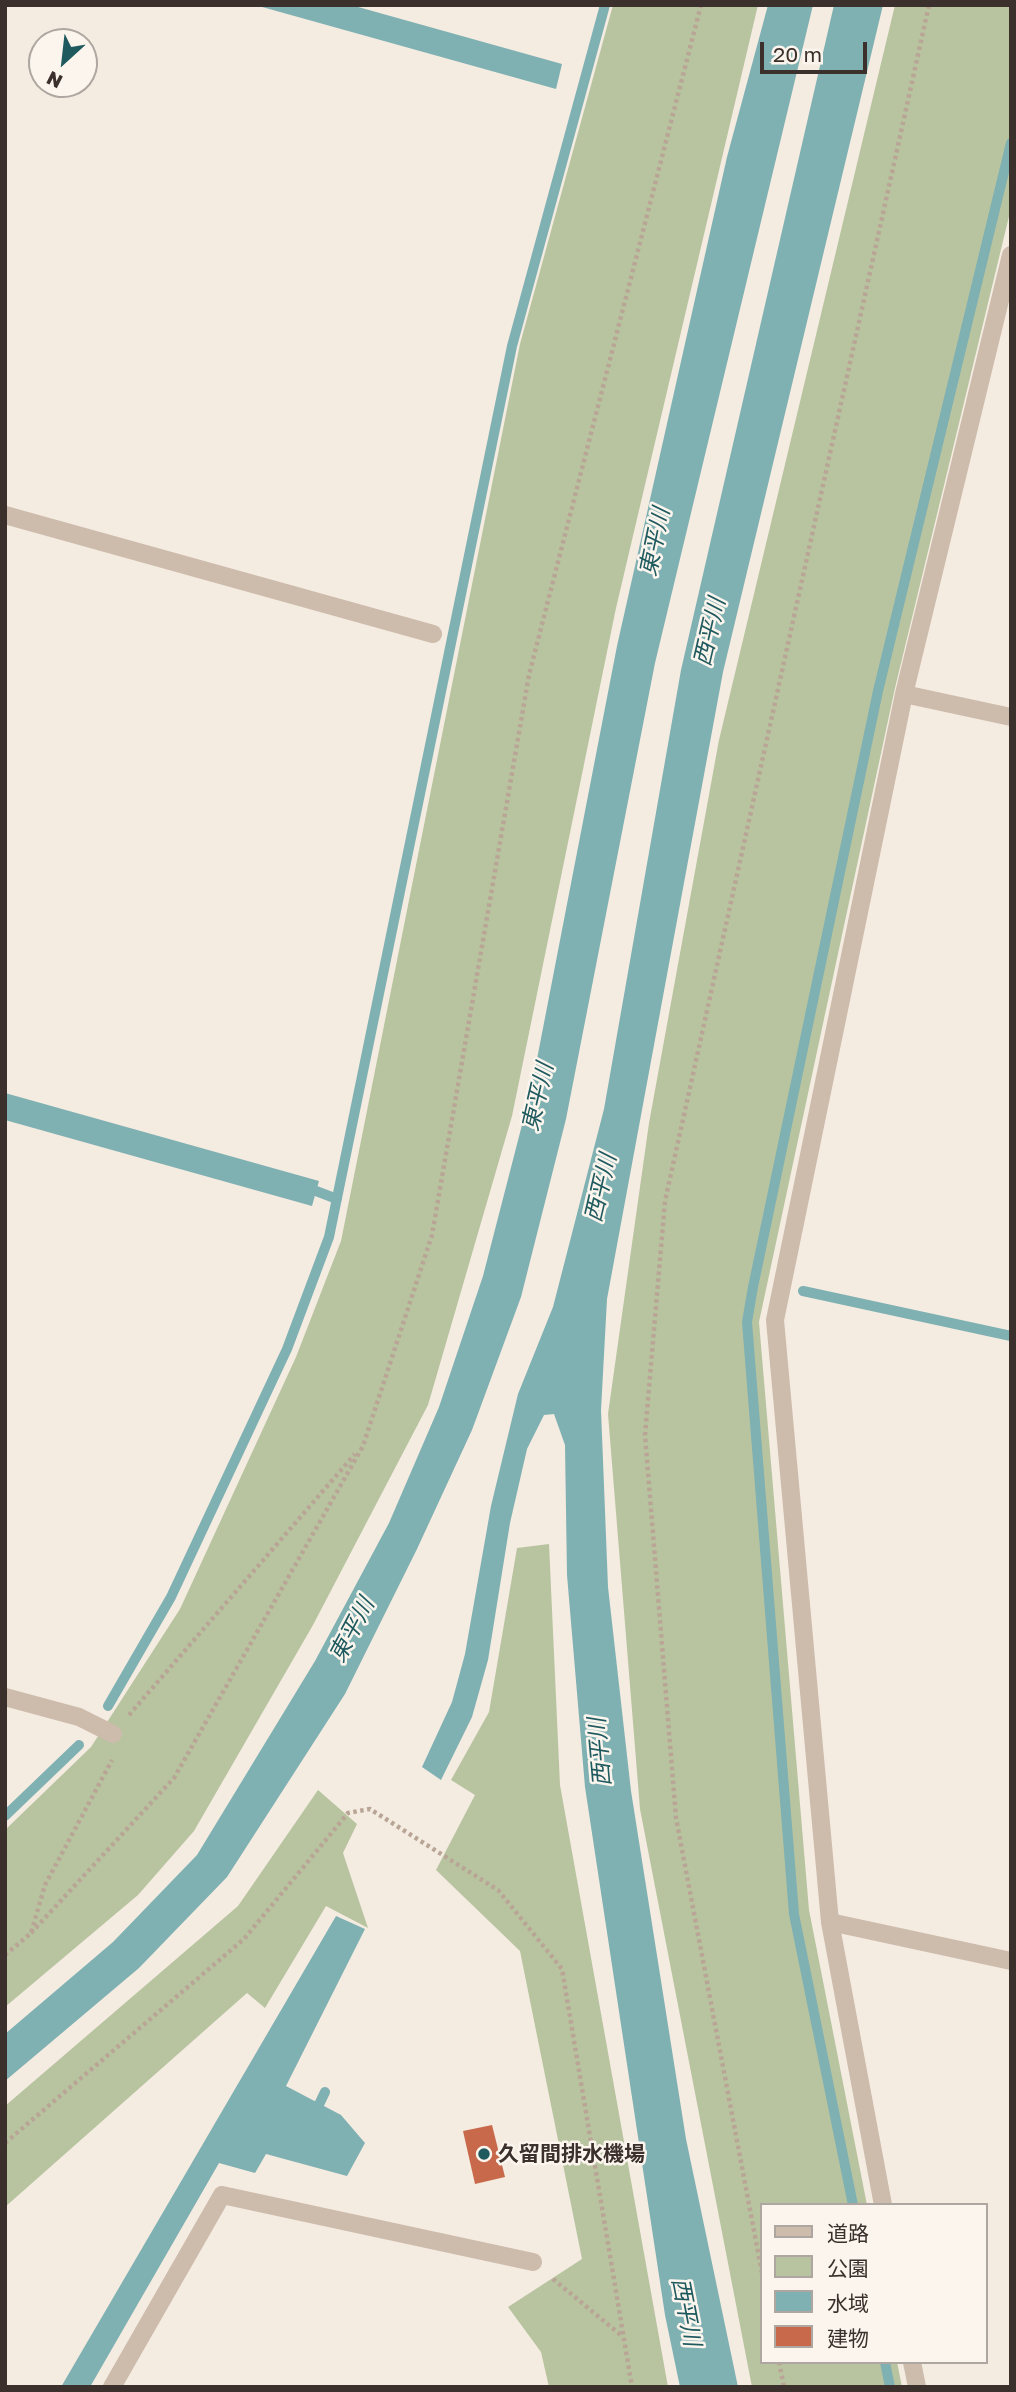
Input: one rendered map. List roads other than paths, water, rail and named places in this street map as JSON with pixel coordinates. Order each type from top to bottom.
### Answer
[{"type":"street","points":[[883,2203],[830,1922],[775,1320],[904,694],[1011,255]]},
{"type":"street","points":[[5,515],[433,634]]},
{"type":"street","points":[[904,694],[1011,718]]},
{"type":"street","points":[[5,1697],[79,1717],[113,1734]]},
{"type":"street","points":[[830,1922],[1011,1961]]},
{"type":"street","points":[[112,2387],[222,2195],[533,2262]]},
{"type":"street","points":[[912,2364],[917,2387]]},
{"type":"water","points":[[255,5],[351,5],[562,64],[556,89]]},
{"type":"water","name":"東平川","points":[[768,5],[813,5],[655,663],[566,1119],[521,1297],[472,1430],[345,1694],[227,1877],[139,1968],[5,2081],[5,2034],[113,1942],[197,1855],[315,1661],[389,1523],[439,1407],[483,1276],[531,1090],[617,646],[727,157]]},
{"type":"water","name":"西平川","points":[[834,5],[883,5],[723,672],[607,1299],[601,1410],[608,1587],[631,1791],[686,2139],[738,2387],[680,2387],[665,2315],[585,1787],[567,1575],[565,1445],[554,1414],[544,1415],[527,1449],[510,1523],[488,1660],[472,1717],[441,1780],[422,1767],[452,1702],[465,1654],[491,1506],[518,1394],[553,1307],[604,1109],[681,670]]},
{"type":"water","points":[[5,1093],[319,1181],[312,1206],[5,1120]]},
{"type":"water","points":[[336,1916],[365,1929],[286,2086],[341,2115],[365,2143],[347,2176],[266,2154],[255,2173],[219,2163],[90,2387],[61,2387]]},
{"type":"waterway","points":[[108,1706],[171,1597],[287,1349],[329,1237],[512,346],[605,5]]},
{"type":"waterway","points":[[853,2203],[794,1914],[747,1322],[878,691],[1011,143]]},
{"type":"waterway","points":[[316,1191],[337,1199]]},
{"type":"waterway","points":[[803,1291],[1011,1336]]},
{"type":"waterway","points":[[5,1816],[79,1745]]},
{"type":"waterway","points":[[313,2117],[325,2092]]},
{"type":"waterway","points":[[885,2364],[890,2387]]},
{"type":"place","name":"久留間排水機場","points":[[484,2154]]}]
